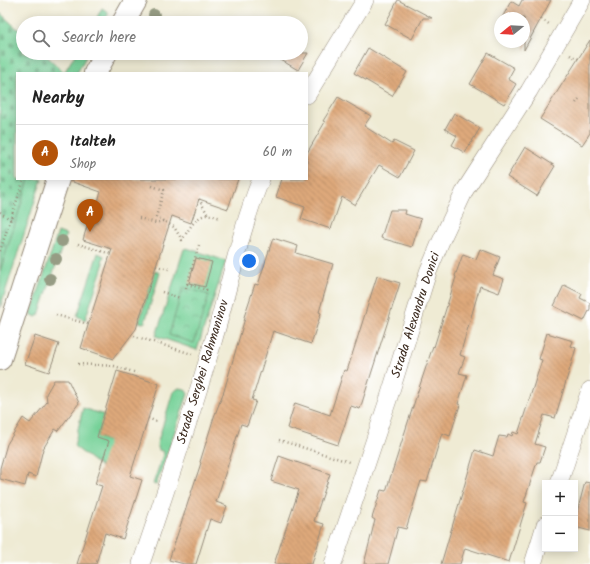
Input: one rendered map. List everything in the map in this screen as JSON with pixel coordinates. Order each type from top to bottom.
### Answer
[{"type":"main road","points":[[127,16],[136,0]]},
{"type":"main road","points":[[96,72],[102,60]]},
{"type":"main road","points":[[0,359],[58,180]]},
{"type":"street","points":[[308,93],[365,0]]},
{"type":"street","name":"Strada Alexandru Donici","points":[[333,564],[389,397],[426,278],[441,241],[465,190],[529,91],[582,0]]},
{"type":"street","name":"Strada Serghei Rahmaninov","points":[[141,564],[208,359],[245,228],[261,180]]},
{"type":"street","points":[[560,480],[590,390]]},
{"type":"street","points":[[533,564],[542,536]]},
{"type":"path","points":[[576,104],[579,99]]},
{"type":"path","points":[[0,251],[24,180]]},
{"type":"path","points":[[152,186],[164,190],[156,217],[174,227],[182,240],[197,220],[203,216],[208,215],[221,218]]},
{"type":"path","points":[[199,199],[208,215]]},
{"type":"path","points":[[0,212],[11,220]]},
{"type":"path","points":[[139,218],[156,223],[164,221]]},
{"type":"path","points":[[78,244],[111,254]]},
{"type":"path","points":[[186,288],[199,245]]},
{"type":"path","points":[[156,266],[168,269]]},
{"type":"path","points":[[187,284],[207,290]]},
{"type":"path","points":[[162,292],[180,298]]},
{"type":"path","points":[[56,315],[88,324]]},
{"type":"path","points":[[134,336],[208,359]]},
{"type":"path","points":[[78,364],[114,366],[137,373]]},
{"type":"path","points":[[148,418],[157,422]]},
{"type":"path","points":[[279,440],[365,467]]},
{"type":"green space","points":[[102,8],[109,13],[107,16],[98,16]]},
{"type":"green space","points":[[0,13],[16,28],[16,60],[51,60],[64,72],[16,72],[16,180],[29,180],[0,271]]},
{"type":"green space","points":[[72,60],[84,60],[78,72],[65,72]]},
{"type":"green space","points":[[29,180],[42,180],[0,308],[0,271]]},
{"type":"green space","points":[[58,232],[66,235],[39,315],[36,317],[31,314]]},
{"type":"green space","points":[[187,248],[226,261],[197,350],[156,336],[184,249]]},
{"type":"green space","points":[[98,253],[104,256],[102,262],[104,263],[85,320],[77,316]]},
{"type":"green space","points":[[155,271],[160,273],[145,322],[139,322]]},
{"type":"green space","points":[[183,287],[209,295],[194,343],[169,335]]},
{"type":"green space","points":[[179,388],[185,389],[188,394],[156,485],[153,484],[164,452],[159,450],[157,444],[173,392]]},
{"type":"green space","points":[[83,408],[104,415],[97,437],[113,443],[101,467],[74,446]]},
{"type":"building","points":[[398,0],[432,18],[423,18],[412,39],[385,24]]},
{"type":"building","points":[[522,0],[551,0],[530,39],[530,12],[505,12],[511,1],[519,6]]},
{"type":"building","points":[[590,40],[590,133],[582,145],[540,119]]},
{"type":"building","points":[[368,48],[407,72],[392,96],[354,73]]},
{"type":"building","points":[[488,53],[514,68],[508,79],[516,84],[504,104],[470,84]]},
{"type":"building","points":[[281,60],[304,60],[298,70]]},
{"type":"building","points":[[338,97],[371,116],[364,126],[392,144],[394,141],[414,151],[400,177],[379,165],[355,205],[342,197],[331,229],[301,219],[305,207],[276,197],[282,180],[308,180],[308,151],[325,122],[323,121]]},
{"type":"building","points":[[454,113],[480,128],[465,153],[452,145],[457,136],[445,129]]},
{"type":"building","points":[[525,147],[555,166],[537,196],[507,177]]},
{"type":"building","points":[[238,180],[228,209],[199,199],[191,223],[172,216],[136,329],[113,359],[81,348],[112,249],[83,240],[87,226],[90,227],[101,192],[70,181]]},
{"type":"building","points":[[390,210],[406,210],[405,214],[421,219],[412,247],[381,238]]},
{"type":"building","points":[[273,238],[298,246],[296,253],[333,264],[319,312],[321,313],[311,344],[273,331],[252,400],[256,401],[247,426],[241,424],[216,502],[227,506],[221,523],[210,519],[196,564],[184,564],[169,560],[201,463],[200,462],[214,417],[224,391],[245,318],[244,317],[255,284],[258,285]]},
{"type":"building","points":[[480,249],[500,257],[493,275],[504,279],[499,293],[480,286],[460,355],[465,357],[459,373],[467,375],[458,404],[460,405],[450,436],[442,433],[427,482],[421,481],[406,529],[398,527],[388,564],[364,564],[375,520],[372,518],[381,490],[386,491],[463,254],[476,259]]},
{"type":"building","points":[[196,258],[212,262],[205,287],[189,283]]},
{"type":"building","points":[[377,276],[400,283],[360,409],[351,406],[338,445],[287,428],[295,403],[330,415],[344,370],[347,371]]},
{"type":"building","points":[[564,285],[582,294],[580,298],[590,303],[590,309],[584,321],[554,306]]},
{"type":"building","points":[[547,333],[573,341],[571,346],[576,348],[555,418],[544,415],[535,444],[545,447],[540,462],[537,462],[524,502],[527,503],[509,562],[465,548],[460,564],[441,564],[475,450],[493,456],[499,436],[507,437],[508,434],[512,436],[513,432],[518,434],[542,360],[539,359]]},
{"type":"building","points":[[35,336],[59,344],[49,372],[25,364]]},
{"type":"building","points":[[117,371],[159,384],[130,476],[142,480],[123,539],[105,533],[96,564],[77,564],[102,486],[95,484],[109,441],[97,437]]},
{"type":"building","points":[[54,380],[68,380],[79,403],[58,431],[55,429],[43,449],[36,477],[28,474],[25,486],[0,479],[0,468],[7,444],[23,418],[30,423],[47,402],[46,394]]},
{"type":"building","points":[[279,456],[330,474],[314,521],[324,524],[312,564],[274,564],[299,490],[271,481]]},
{"type":"building","points":[[585,482],[590,483],[590,531],[578,528],[578,509]]},
{"type":"place","name":"Italteh","points":[[90,232]]}]
